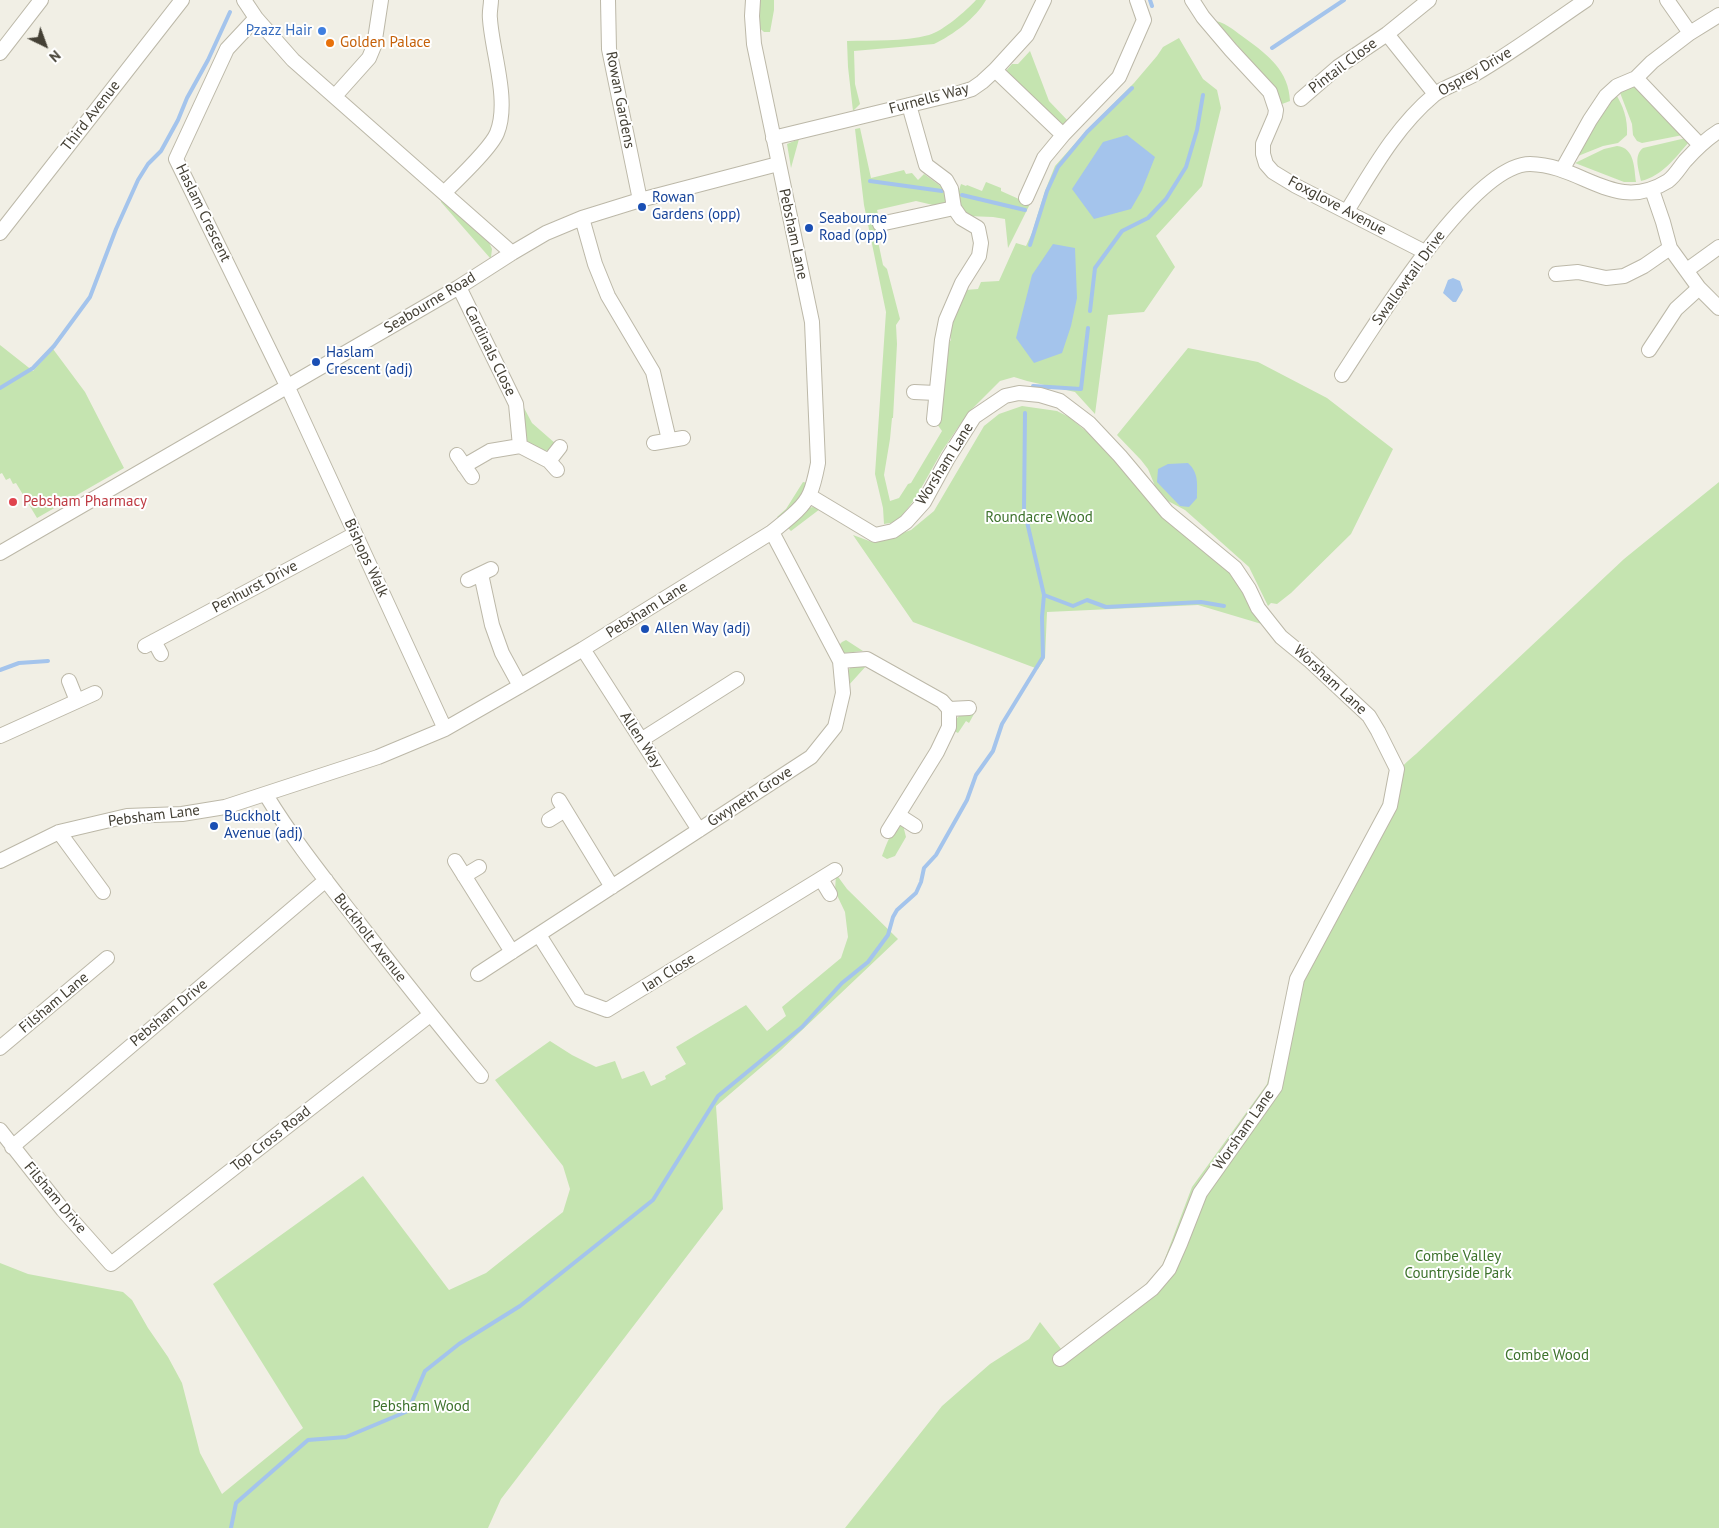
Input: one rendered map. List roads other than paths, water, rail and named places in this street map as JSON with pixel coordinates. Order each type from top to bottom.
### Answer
[{"type":"street","points":[[0,53],[41,0]]},
{"type":"street","name":"Third Avenue","points":[[0,233],[182,0]]},
{"type":"street","points":[[244,0],[256,18],[293,60],[512,253]]},
{"type":"street","points":[[336,96],[369,58],[374,46],[381,0]]},
{"type":"street","points":[[444,193],[484,150],[497,133],[501,91],[489,18],[492,0]]},
{"type":"street","name":"Rowan Gardens","points":[[608,0],[609,49],[640,200]]},
{"type":"street","name":"Pebsham Lane","points":[[0,861],[59,832],[127,816],[182,814],[225,807],[266,795],[378,758],[445,728],[583,649],[772,532],[810,496],[818,463],[812,322],[754,44],[753,0]]},
{"type":"street","name":"Furnells Way","points":[[773,138],[909,106],[972,88],[995,70],[1027,35],[1044,0]]},
{"type":"street","points":[[1026,198],[1044,158],[1063,135],[1119,76],[1144,20],[1138,0]]},
{"type":"street","name":"Foxglove Avenue","points":[[1192,0],[1203,17],[1270,92],[1276,110],[1263,144],[1266,164],[1274,172],[1296,186],[1425,252]]},
{"type":"street","name":"Pintail Close","points":[[1301,99],[1338,67],[1386,34],[1429,0]]},
{"type":"street","name":"Osprey Drive","points":[[1347,211],[1385,150],[1407,122],[1435,94],[1489,66],[1586,0]]},
{"type":"street","points":[[1667,0],[1690,33]]},
{"type":"street","points":[[1562,170],[1606,96],[1617,86],[1636,78],[1652,62],[1690,33],[1719,16]]},
{"type":"street","name":"Haslam Crescent","points":[[256,18],[227,49],[176,159],[287,387]]},
{"type":"street","points":[[1386,34],[1435,94]]},
{"type":"street","points":[[995,70],[1063,135]]},
{"type":"street","points":[[1636,78],[1700,146]]},
{"type":"street","points":[[909,106],[926,165],[946,180],[951,189],[954,208],[961,218],[978,228],[981,243],[979,256],[962,283],[946,320],[942,340],[934,419]]},
{"type":"street","name":"Swallowtail Drive","points":[[1342,375],[1425,252],[1476,195],[1505,172],[1530,164],[1562,170],[1626,193],[1640,193],[1652,190],[1670,179],[1705,140],[1719,131]]},
{"type":"street","name":"Seabourne Road","points":[[0,553],[459,287],[546,233],[582,218],[640,200],[778,164]]},
{"type":"street","points":[[1652,190],[1670,248],[1699,288],[1719,308]]},
{"type":"street","points":[[880,224],[954,208]]},
{"type":"street","points":[[582,218],[595,264],[608,296],[653,372],[669,440]]},
{"type":"street","points":[[1687,270],[1719,246]]},
{"type":"street","points":[[1556,274],[1578,272],[1606,278],[1624,276],[1644,266],[1670,248]]},
{"type":"street","name":"Cardinals Close","points":[[459,287],[516,404],[520,446]]},
{"type":"street","points":[[1649,350],[1676,309],[1699,288]]},
{"type":"street","name":"Bishops Walk","points":[[287,387],[445,728]]},
{"type":"street","points":[[914,392],[936,393]]},
{"type":"street","name":"Worsham Lane","points":[[810,496],[875,535],[893,531],[906,522],[924,502],[948,458],[974,417],[1005,396],[1019,393],[1040,395],[1060,401],[1089,423],[1120,456],[1167,512],[1235,568],[1249,589],[1258,608],[1281,636],[1369,716],[1397,770],[1390,806],[1297,978],[1275,1087],[1200,1194],[1169,1269],[1152,1289],[1060,1359]]},
{"type":"street","points":[[654,443],[683,438]]},
{"type":"street","points":[[464,466],[490,451],[520,446],[553,466],[560,447]]},
{"type":"street","name":"Gwyneth Grove","points":[[478,974],[811,757],[835,727],[843,694],[840,661],[772,532]]},
{"type":"street","name":"Penhurst Drive","points":[[162,654],[150,643],[355,534]]},
{"type":"street","points":[[468,580],[486,571],[492,625],[502,653],[520,686]]},
{"type":"street","name":"Allen Way","points":[[583,649],[699,830]]},
{"type":"street","points":[[840,661],[867,659],[942,701],[949,709],[949,727],[937,752],[888,831]]},
{"type":"street","points":[[69,681],[77,701]]},
{"type":"street","points":[[641,740],[731,687]]},
{"type":"street","points":[[0,736],[95,693]]},
{"type":"street","points":[[949,709],[969,708]]},
{"type":"street","name":"Buckholt Avenue","points":[[266,795],[279,817],[326,880],[430,1015],[481,1076]]},
{"type":"street","points":[[549,820],[562,805],[612,887]]},
{"type":"street","points":[[898,815],[915,826]]},
{"type":"street","points":[[59,832],[103,892]]},
{"type":"street","points":[[455,861],[512,952]]},
{"type":"street","points":[[464,876],[479,867]]},
{"type":"street","name":"Ian Close","points":[[539,935],[580,1000],[607,1010],[834,870]]},
{"type":"street","points":[[820,879],[830,894]]},
{"type":"street","name":"Pebsham Drive","points":[[12,1147],[326,880]]},
{"type":"street","name":"Filsham Lane","points":[[0,1048],[107,958]]},
{"type":"street","name":"Top Cross Road","points":[[111,1264],[430,1015]]},
{"type":"street","name":"Filsham Drive","points":[[0,1130],[63,1210],[111,1264]]},
{"type":"water","points":[[1127,135],[1155,157],[1142,190],[1131,209],[1094,219],[1072,189],[1103,142]]},
{"type":"water","points":[[1053,244],[1075,248],[1077,298],[1071,326],[1062,353],[1034,363],[1016,338],[1032,275]]},
{"type":"water","points":[[1453,278],[1460,281],[1463,290],[1456,302],[1453,302],[1443,293],[1448,280]]},
{"type":"water","points":[[1188,463],[1196,475],[1197,483],[1197,498],[1189,507],[1180,506],[1157,482],[1158,469],[1168,464]]},
{"type":"waterway","points":[[1150,0],[1152,6]]},
{"type":"waterway","points":[[1272,48],[1344,0]]},
{"type":"waterway","points":[[0,388],[33,368],[54,346],[90,297],[116,229],[138,180],[148,164],[161,151],[178,120],[230,12]]},
{"type":"waterway","points":[[1030,245],[1047,191],[1058,167],[1087,132],[1132,88]]},
{"type":"waterway","points":[[1090,311],[1095,268],[1122,231],[1148,218],[1166,199],[1186,167],[1197,130],[1203,95]]},
{"type":"waterway","points":[[870,181],[942,191]]},
{"type":"waterway","points":[[962,195],[1025,210]]},
{"type":"waterway","points":[[1033,386],[1081,389],[1088,328]]},
{"type":"waterway","points":[[231,1528],[236,1503],[308,1440],[346,1437],[408,1411],[425,1371],[459,1344],[520,1306],[653,1200],[718,1096],[802,1027],[842,983],[868,962],[888,935],[893,917],[897,910],[916,893],[924,868],[936,855],[967,800],[976,775],[993,751],[1002,724],[1043,657],[1042,617],[1044,595],[1024,509],[1025,413]]},
{"type":"waterway","points":[[1044,595],[1073,606],[1087,600],[1106,607],[1201,602],[1224,606]]},
{"type":"waterway","points":[[0,670],[19,663],[48,661]]},
{"type":"place","name":"Pzazz Hair","points":[[322,31]]},
{"type":"place","name":"Golden Palace","points":[[330,43]]},
{"type":"place","name":"Rowan Gardens (opp)","points":[[642,207]]},
{"type":"place","name":"Seabourne Road (opp)","points":[[809,228]]},
{"type":"place","name":"Haslam Crescent (adj)","points":[[316,362]]},
{"type":"place","name":"Pebsham Pharmacy","points":[[13,502]]},
{"type":"place","name":"Allen Way (adj)","points":[[645,629]]},
{"type":"place","name":"Buckholt Avenue (adj)","points":[[214,826]]},
{"type":"park label","name":"Roundacre Wood","points":[[1039,518]]},
{"type":"park label","name":"Combe Valley Countryside Park","points":[[1458,1266]]},
{"type":"park label","name":"Combe Wood","points":[[1547,1356]]},
{"type":"park label","name":"Pebsham Wood","points":[[421,1407]]}]
